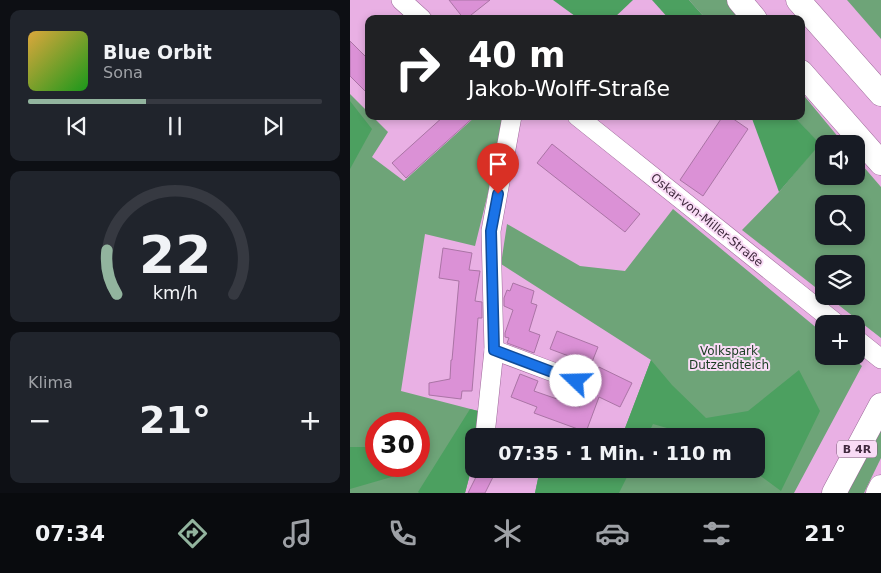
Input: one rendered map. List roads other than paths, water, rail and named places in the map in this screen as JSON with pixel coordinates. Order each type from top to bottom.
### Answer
[{"type":"main road","points":[[739,0],[752,15]]},
{"type":"main road","points":[[798,0],[881,94]]},
{"type":"main road","points":[[805,77],[881,163]]},
{"type":"main road","name":"B 4R","points":[[834,493],[881,405]]},
{"type":"main road","points":[[878,493],[881,487]]},
{"type":"street","points":[[401,0],[418,15]]},
{"type":"street","points":[[486,428],[494,350],[491,231],[511,120]]},
{"type":"street","name":"Oskar-von-Miller-Straße","points":[[583,120],[826,315]]},
{"type":"street","points":[[865,347],[881,359]]},
{"type":"street","points":[[494,350],[576,381]]},
{"type":"park label","name":"Volkspark Dutzendteich","points":[[729,358]]}]
